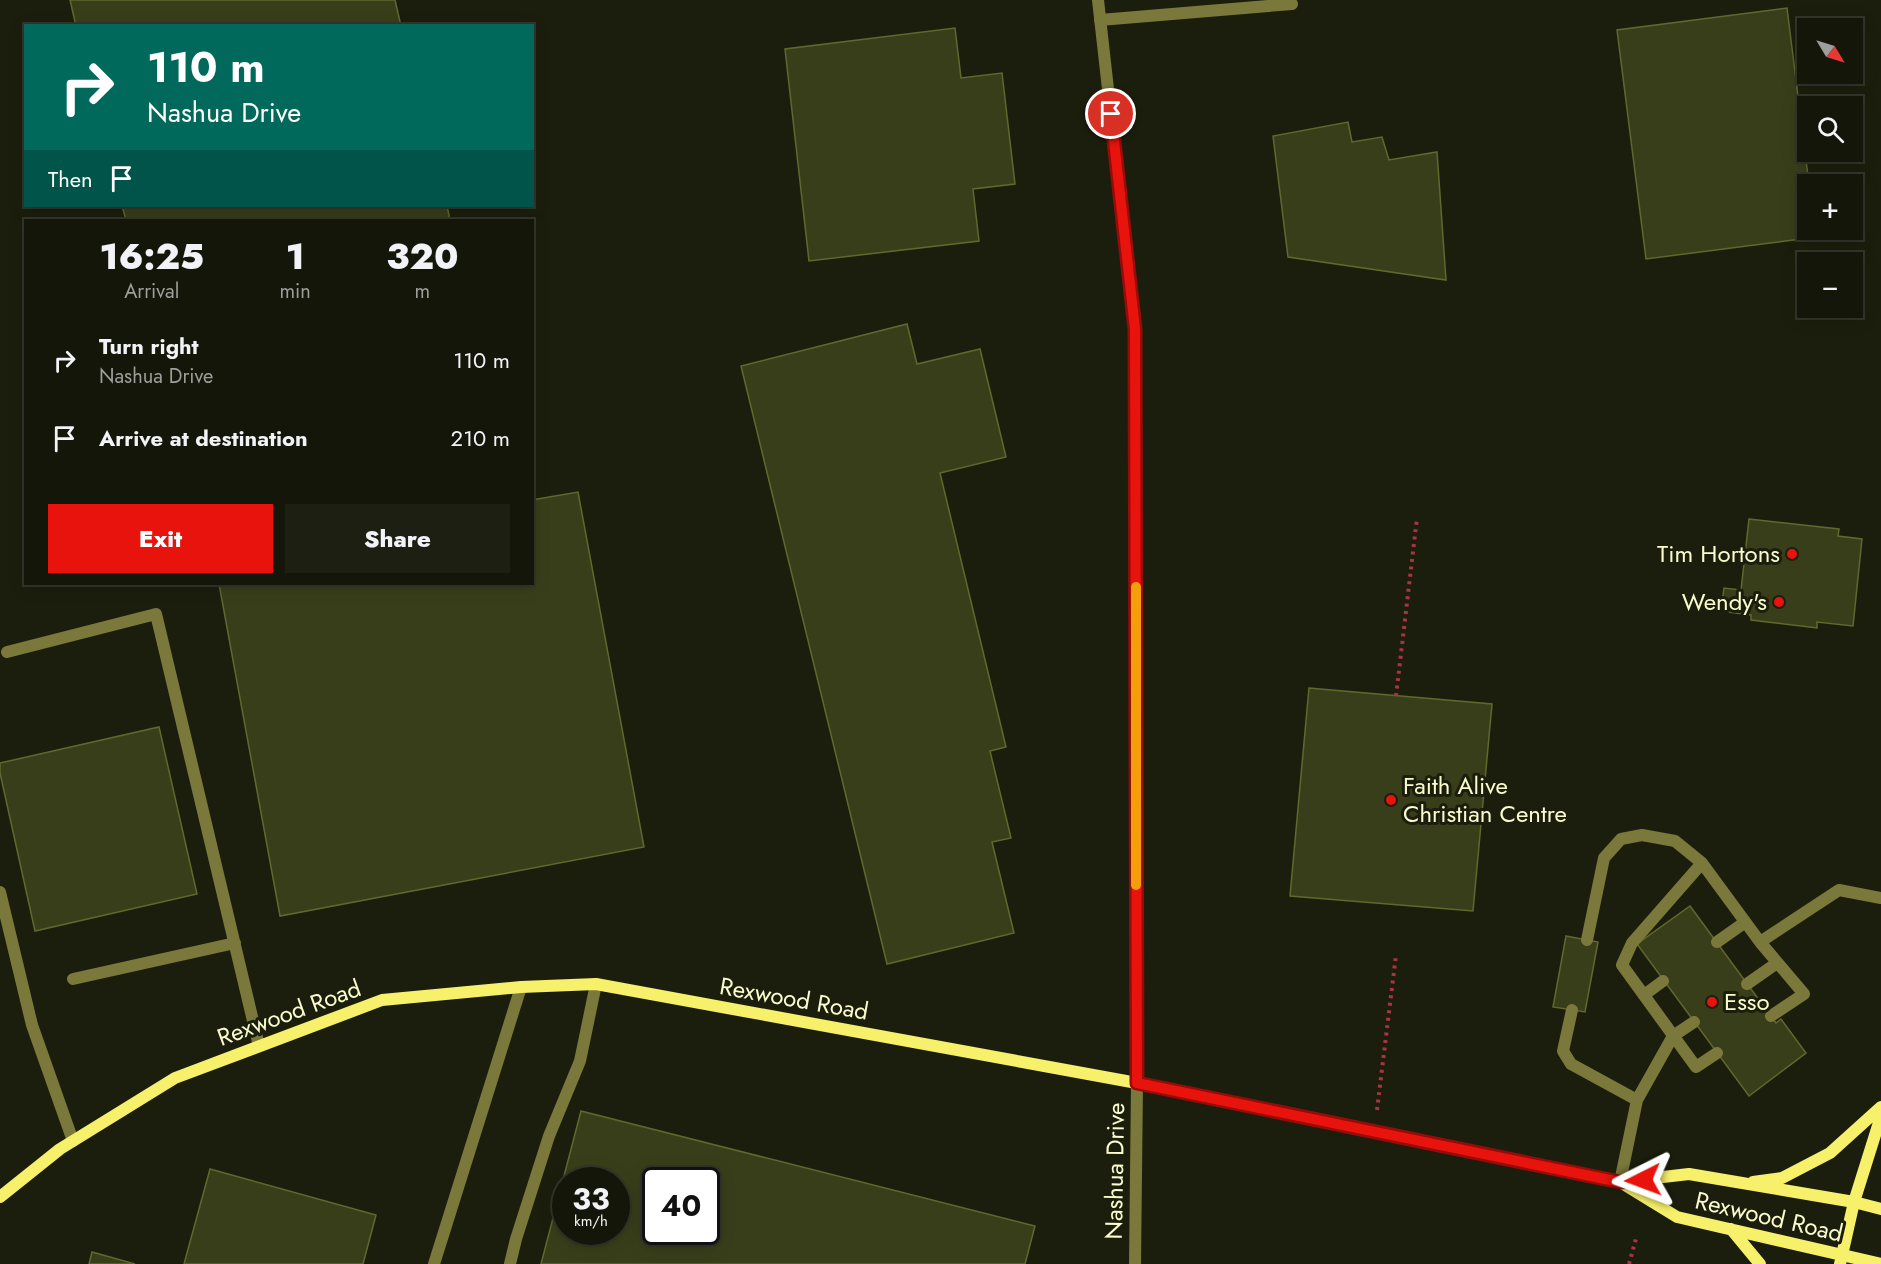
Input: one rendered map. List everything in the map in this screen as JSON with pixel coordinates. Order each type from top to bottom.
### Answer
[{"type":"street","name":"Nashua Drive","points":[[1098,0],[1135,329],[1137,1083],[1135,1264]]},
{"type":"street","points":[[1100,20],[1293,4]]},
{"type":"street","points":[[7,652],[156,614],[259,1046]]},
{"type":"street","points":[[1587,940],[1604,858],[1622,839],[1642,835],[1675,841],[1702,862],[1744,923],[1804,994],[1771,1016]]},
{"type":"street","points":[[1702,862],[1632,943],[1622,965],[1696,1067],[1717,1053]]},
{"type":"street","points":[[1760,942],[1839,890],[1881,898]]},
{"type":"street","points":[[0,892],[32,1025],[73,1141]]},
{"type":"street","points":[[1717,942],[1744,923]]},
{"type":"street","points":[[73,980],[235,943]]},
{"type":"street","points":[[1747,984],[1777,963]]},
{"type":"street","points":[[1644,995],[1664,981]]},
{"type":"street","points":[[510,1264],[549,1136],[580,1061],[596,984]]},
{"type":"street","name":"Rexwood Road","points":[[0,1197],[73,1141],[175,1078],[382,1000],[521,987],[596,984],[1137,1083],[1620,1182],[1689,1174],[1854,1202],[1881,1209]]},
{"type":"street","points":[[434,1264],[521,987]]},
{"type":"street","points":[[1572,1010],[1563,1051],[1571,1064],[1637,1100]]},
{"type":"street","points":[[1620,1182],[1637,1100],[1674,1036],[1694,1022]]},
{"type":"street","points":[[1742,1183],[1782,1178],[1830,1153],[1881,1107]]},
{"type":"street","points":[[1842,1260],[1854,1202],[1881,1116]]},
{"type":"street","name":"Rexwood Road","points":[[1620,1182],[1677,1217],[1731,1229],[1842,1260],[1881,1264]]},
{"type":"street","points":[[1731,1229],[1760,1264]]},
{"type":"path","points":[[1396,696],[1417,518]]},
{"type":"path","points":[[1374,1132],[1396,956]]},
{"type":"path","points":[[1629,1264],[1637,1235]]},
{"type":"building","points":[[70,0],[395,0],[401,24],[76,24]]},
{"type":"building","points":[[1787,8],[1798,96],[1797,162],[1806,162],[1808,174],[1797,174],[1797,239],[1646,259],[1617,30]]},
{"type":"building","points":[[955,28],[961,78],[1002,73],[1015,184],[973,189],[979,241],[809,261],[785,49]]},
{"type":"building","points":[[1348,122],[1352,142],[1382,137],[1389,160],[1437,152],[1446,280],[1288,257],[1273,136]]},
{"type":"building","points":[[122,207],[447,207],[450,219],[126,219]]},
{"type":"building","points":[[907,324],[917,364],[980,349],[1006,457],[940,473],[1006,747],[990,751],[1011,838],[992,842],[1014,933],[887,964],[741,366]]},
{"type":"building","points":[[578,492],[644,847],[280,916],[219,585],[534,585],[534,500]]},
{"type":"building","points":[[1749,519],[1839,529],[1838,536],[1862,539],[1853,626],[1817,622],[1817,628],[1751,620],[1751,615],[1721,611],[1724,588],[1741,590]]},
{"type":"building","name":"Faith Alive Christian Centre","points":[[1309,688],[1492,704],[1473,911],[1290,896]]},
{"type":"building","points":[[159,727],[197,894],[35,931],[0,773],[0,763]]},
{"type":"building","points":[[1690,906],[1776,1023],[1781,1019],[1806,1053],[1749,1096],[1637,944]]},
{"type":"building","points":[[1566,936],[1598,942],[1585,1012],[1553,1007]]},
{"type":"building","points":[[581,1111],[1035,1226],[1025,1264],[541,1264],[552,1222],[552,1245],[630,1245],[630,1167],[566,1167]]},
{"type":"building","points":[[210,1169],[376,1215],[363,1264],[184,1264]]},
{"type":"building","points":[[92,1252],[135,1264],[89,1264]]},
{"type":"slow traffic","points":[[1136,587],[1136,885]]},
{"type":"place","name":"Tim Hortons","points":[[1792,554]]},
{"type":"place","name":"Wendy's","points":[[1779,602]]},
{"type":"place","name":"Faith Alive Christian Centre","points":[[1391,800]]},
{"type":"place","name":"Esso","points":[[1712,1002]]},
{"type":"route","points":[[1111,114],[1135,329],[1137,1083],[1620,1182],[1643,1180]]}]
